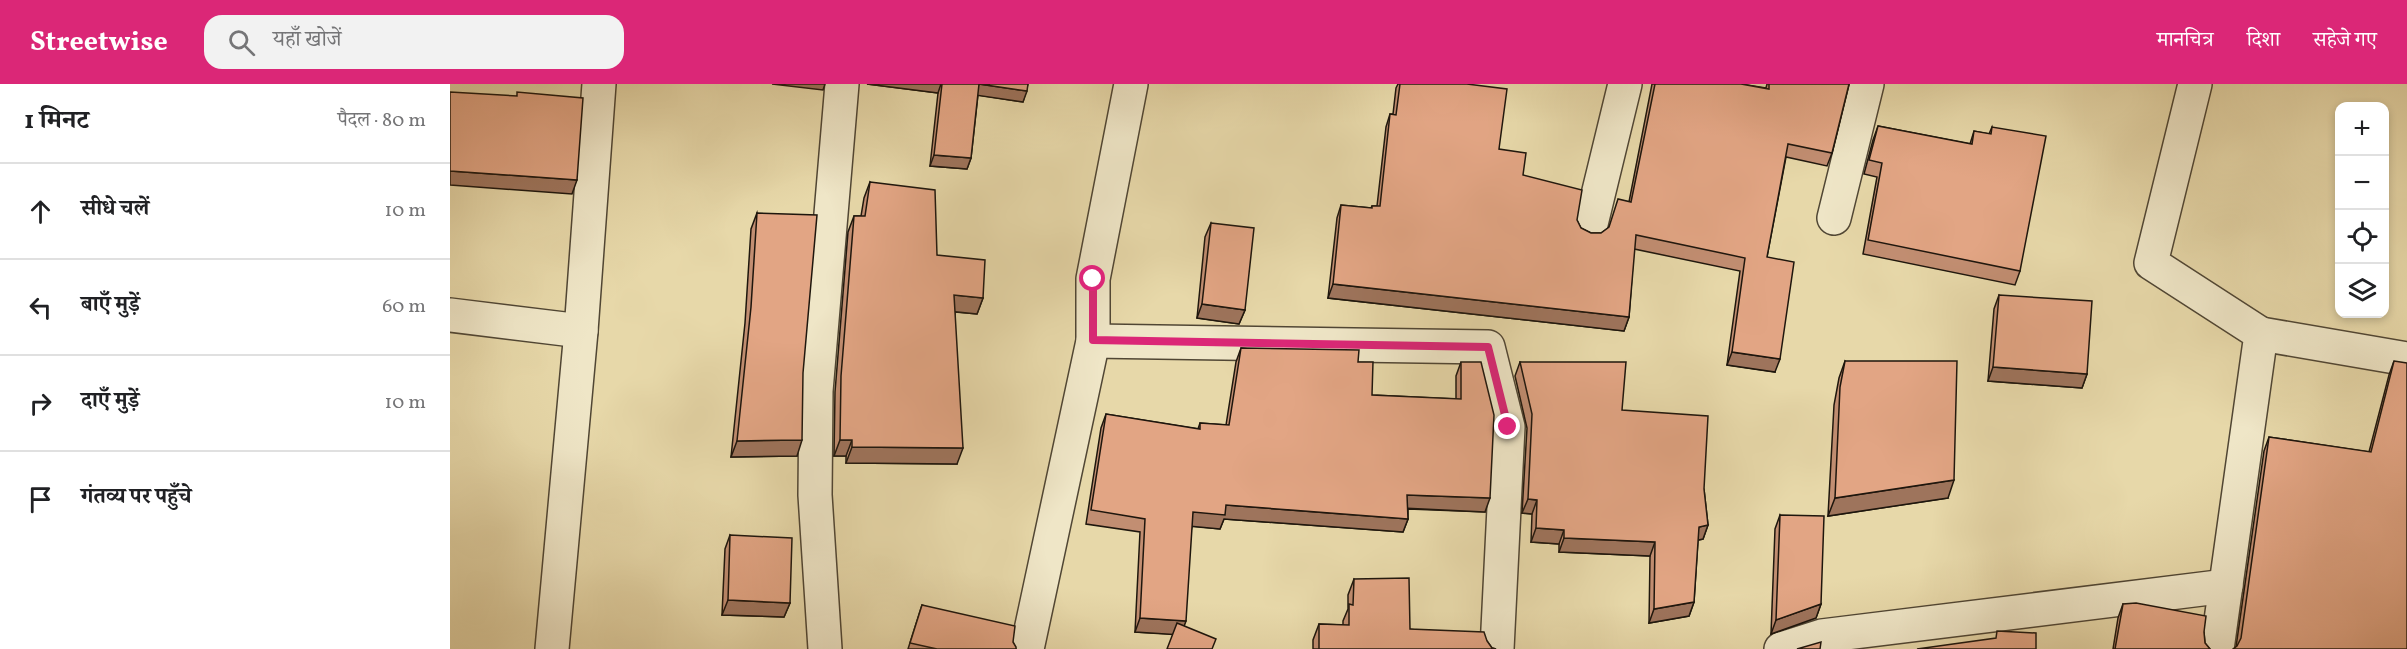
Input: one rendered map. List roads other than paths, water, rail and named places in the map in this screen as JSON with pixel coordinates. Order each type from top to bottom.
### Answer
[{"type":"street","points":[[552,649],[581,332],[599,84]]},
{"type":"street","points":[[825,649],[815,495],[816,391],[842,84]]},
{"type":"street","points":[[1027,649],[1093,340],[1093,279],[1131,84]]},
{"type":"street","points":[[1590,228],[1625,84]]},
{"type":"street","points":[[1834,218],[1868,84]]},
{"type":"street","points":[[2195,84],[2151,263],[2261,334],[2407,359]]},
{"type":"street","points":[[450,315],[581,332]]},
{"type":"street","points":[[2217,649],[2261,334]]},
{"type":"street","points":[[1093,340],[1488,347],[1508,427],[1497,649]]},
{"type":"street","points":[[1781,649],[1822,636],[2226,586]]}]
